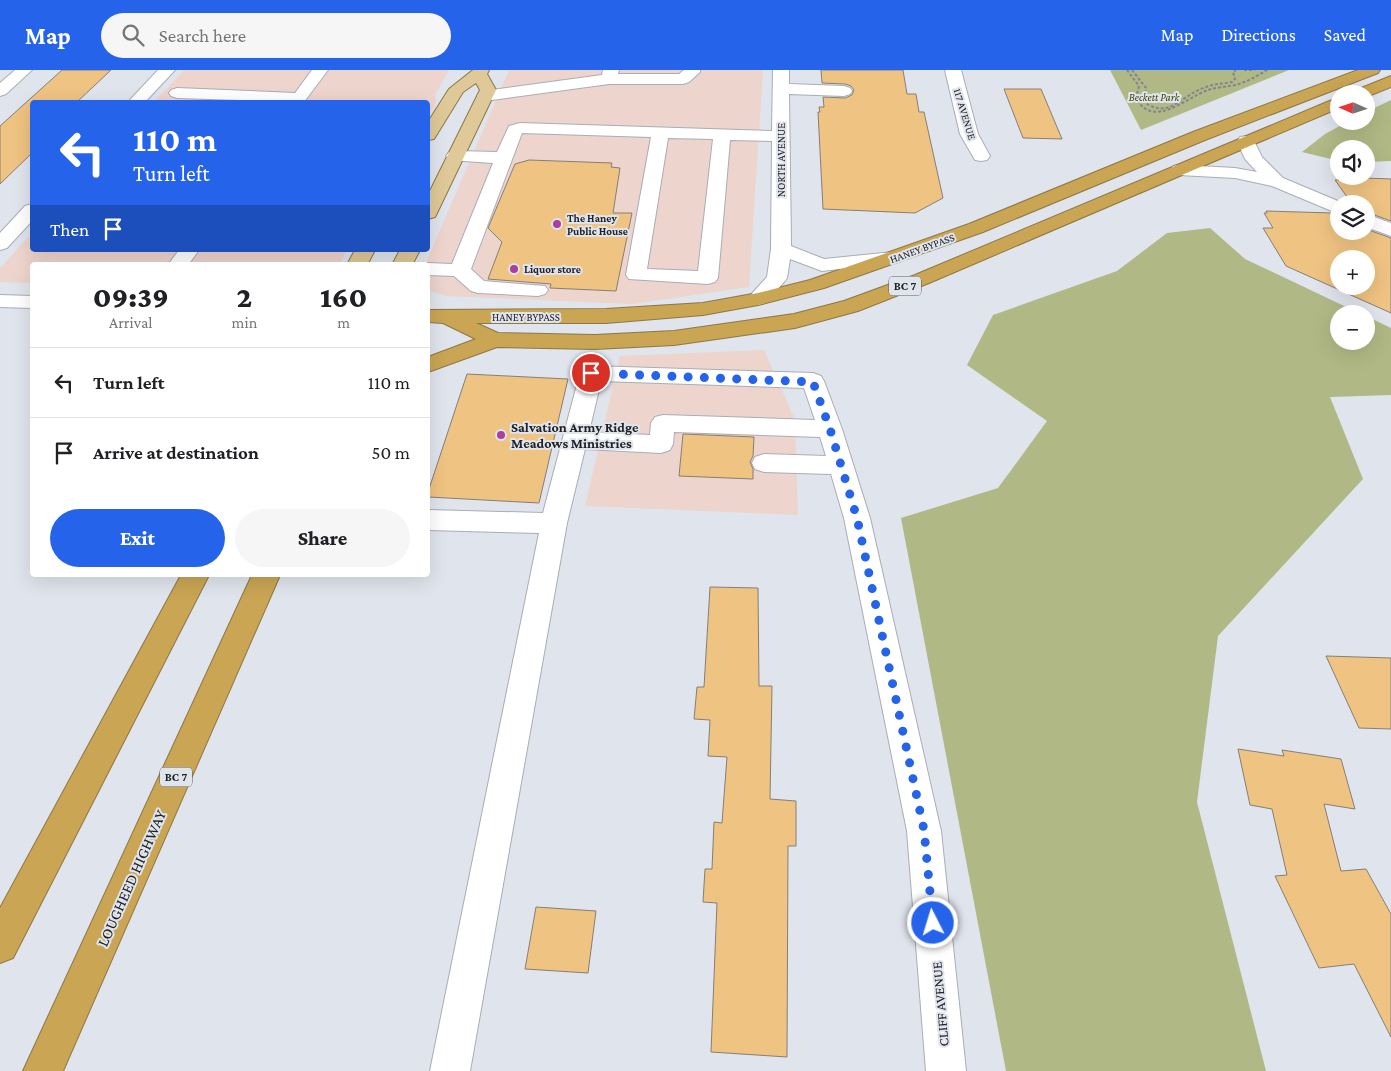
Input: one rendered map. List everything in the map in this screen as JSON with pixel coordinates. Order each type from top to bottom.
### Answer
[{"type":"highway","name":"HANEY BYPASS","points":[[437,317],[606,316],[703,309],[758,299],[817,284],[976,228],[1199,136],[1372,70]]},
{"type":"highway","points":[[1375,88],[1391,81]]},
{"type":"highway","name":"HANEY BYPASS","points":[[437,317],[495,340],[596,342],[674,338],[794,321],[851,306],[922,279],[1330,106]]},
{"type":"highway","points":[[430,364],[495,340]]},
{"type":"highway","points":[[0,945],[194,577]]},
{"type":"highway","name":"LOUGHEED HIGHWAY","points":[[43,1071],[265,577]]},
{"type":"main road","points":[[430,131],[457,89],[480,72],[488,90],[430,209]]},
{"type":"street","points":[[0,90],[24,70]]},
{"type":"street","points":[[138,100],[167,70]]},
{"type":"street","points":[[177,93],[298,100],[320,70]]},
{"type":"street","points":[[546,89],[552,70]]},
{"type":"street","points":[[485,96],[546,89],[610,75],[683,79],[692,70]]},
{"type":"street","name":"NORTH AVENUE","points":[[758,299],[777,278],[781,249],[781,70]]},
{"type":"street","name":"117 AVENUE","points":[[953,70],[969,134],[981,156]]},
{"type":"street","points":[[782,89],[844,91]]},
{"type":"street","points":[[460,270],[515,130],[520,128],[782,136]]},
{"type":"street","points":[[660,132],[636,275],[708,278],[722,134]]},
{"type":"street","points":[[1246,141],[1254,159],[1277,182]]},
{"type":"street","points":[[455,156],[504,158]]},
{"type":"street","points":[[1179,170],[1235,173],[1277,182],[1330,204]]},
{"type":"street","points":[[0,244],[30,212]]},
{"type":"street","points":[[1375,224],[1391,230]]},
{"type":"street","points":[[781,249],[822,265],[893,258]]},
{"type":"street","points":[[430,269],[460,270],[478,287],[538,290]]},
{"type":"street","points":[[0,301],[30,302]]},
{"type":"street","name":"CLIFF AVENUE","points":[[575,440],[591,373],[813,382],[830,429],[857,518],[924,830],[946,1071]]},
{"type":"street","points":[[450,1071],[554,523],[575,440],[660,444],[663,423],[830,429]]},
{"type":"street","points":[[764,464],[841,465]]},
{"type":"street","points":[[430,520],[554,523]]},
{"type":"path","points":[[1127,70],[1140,87],[1141,91],[1136,98],[1138,103],[1149,110],[1163,112],[1182,105],[1203,92],[1239,84],[1267,70]]},
{"type":"path","points":[[1132,70],[1146,88],[1144,102],[1160,110],[1170,108],[1181,102],[1192,92],[1203,87],[1232,82],[1234,79],[1233,72],[1236,70]]},
{"type":"path","points":[[1244,70],[1254,70]]},
{"type":"shaded area","points":[[184,70],[449,70],[435,95],[436,102],[430,113],[430,100],[156,100]]},
{"type":"shaded area","points":[[509,70],[763,70],[749,287],[633,304],[446,296],[430,291],[430,262],[426,262]]},
{"type":"shaded area","points":[[30,235],[30,252],[346,252],[341,262],[30,262],[30,283],[0,282],[0,268]]},
{"type":"shaded area","points":[[764,350],[795,420],[798,515],[585,506],[620,356]]},
{"type":"green space","name":"Beckett Park","points":[[1110,70],[1289,70],[1141,130]]},
{"type":"green space","points":[[1391,100],[1391,161],[1375,162],[1375,140],[1330,140],[1330,159],[1302,152],[1332,130],[1375,130],[1375,108]]},
{"type":"green space","points":[[1210,228],[1245,259],[1342,305],[1330,305],[1330,350],[1375,350],[1375,320],[1391,328],[1391,395],[1330,397],[1363,479],[1218,636],[1197,802],[1266,1071],[1006,1071],[901,518],[998,488],[1047,421],[967,365],[993,315],[1117,271],[1167,233]]},
{"type":"building","points":[[62,70],[111,70],[79,100],[30,100],[30,155],[0,184],[0,126]]},
{"type":"building","points":[[821,70],[903,70],[907,94],[916,94],[919,112],[924,112],[943,198],[915,213],[823,209],[819,107],[824,107],[823,97],[845,98],[852,95],[854,90],[851,86],[845,84],[822,83]]},
{"type":"building","points":[[1004,89],[1041,89],[1062,139],[1023,138]]},
{"type":"building","name":"The Haney Public House","points":[[529,160],[612,163],[611,167],[620,168],[613,213],[632,213],[616,291],[550,288],[551,284],[488,279],[502,242],[488,228],[515,164]]},
{"type":"building","points":[[1375,178],[1391,179],[1391,221],[1375,215],[1375,195],[1346,195],[1339,185],[1375,185]]},
{"type":"building","points":[[1266,211],[1330,213],[1330,240],[1375,240],[1375,232],[1391,238],[1391,313],[1351,295],[1375,295],[1375,250],[1330,250],[1330,286],[1286,266],[1263,228],[1273,228],[1264,213],[1267,213]]},
{"type":"building","name":"Salvation Army Ridge Meadows Ministries","points":[[467,374],[568,379],[539,503],[430,497],[430,486]]},
{"type":"building","points":[[683,434],[754,437],[753,456],[750,462],[753,469],[753,479],[679,476]]},
{"type":"building","points":[[710,587],[758,588],[759,686],[772,686],[770,799],[796,801],[796,846],[788,846],[787,1057],[711,1052],[717,903],[703,902],[705,869],[712,869],[714,822],[722,823],[727,757],[708,756],[710,720],[694,719],[697,687],[704,687]]},
{"type":"building","points":[[1326,656],[1391,658],[1391,729],[1359,728]]},
{"type":"building","points":[[1238,749],[1284,756],[1282,750],[1341,759],[1355,809],[1324,804],[1341,871],[1366,869],[1391,914],[1391,1037],[1354,964],[1319,968],[1275,876],[1287,875],[1272,809],[1250,805]]},
{"type":"building","points":[[536,907],[596,911],[588,973],[525,969]]},
{"type":"place","name":"The Haney Public House","points":[[557,224]]},
{"type":"place","name":"Liquor store","points":[[514,269]]},
{"type":"place","name":"Salvation Army Ridge Meadows Ministries","points":[[501,435]]},
{"type":"route","points":[[591,373],[813,382],[830,429],[857,518],[924,830],[933,923]]}]
